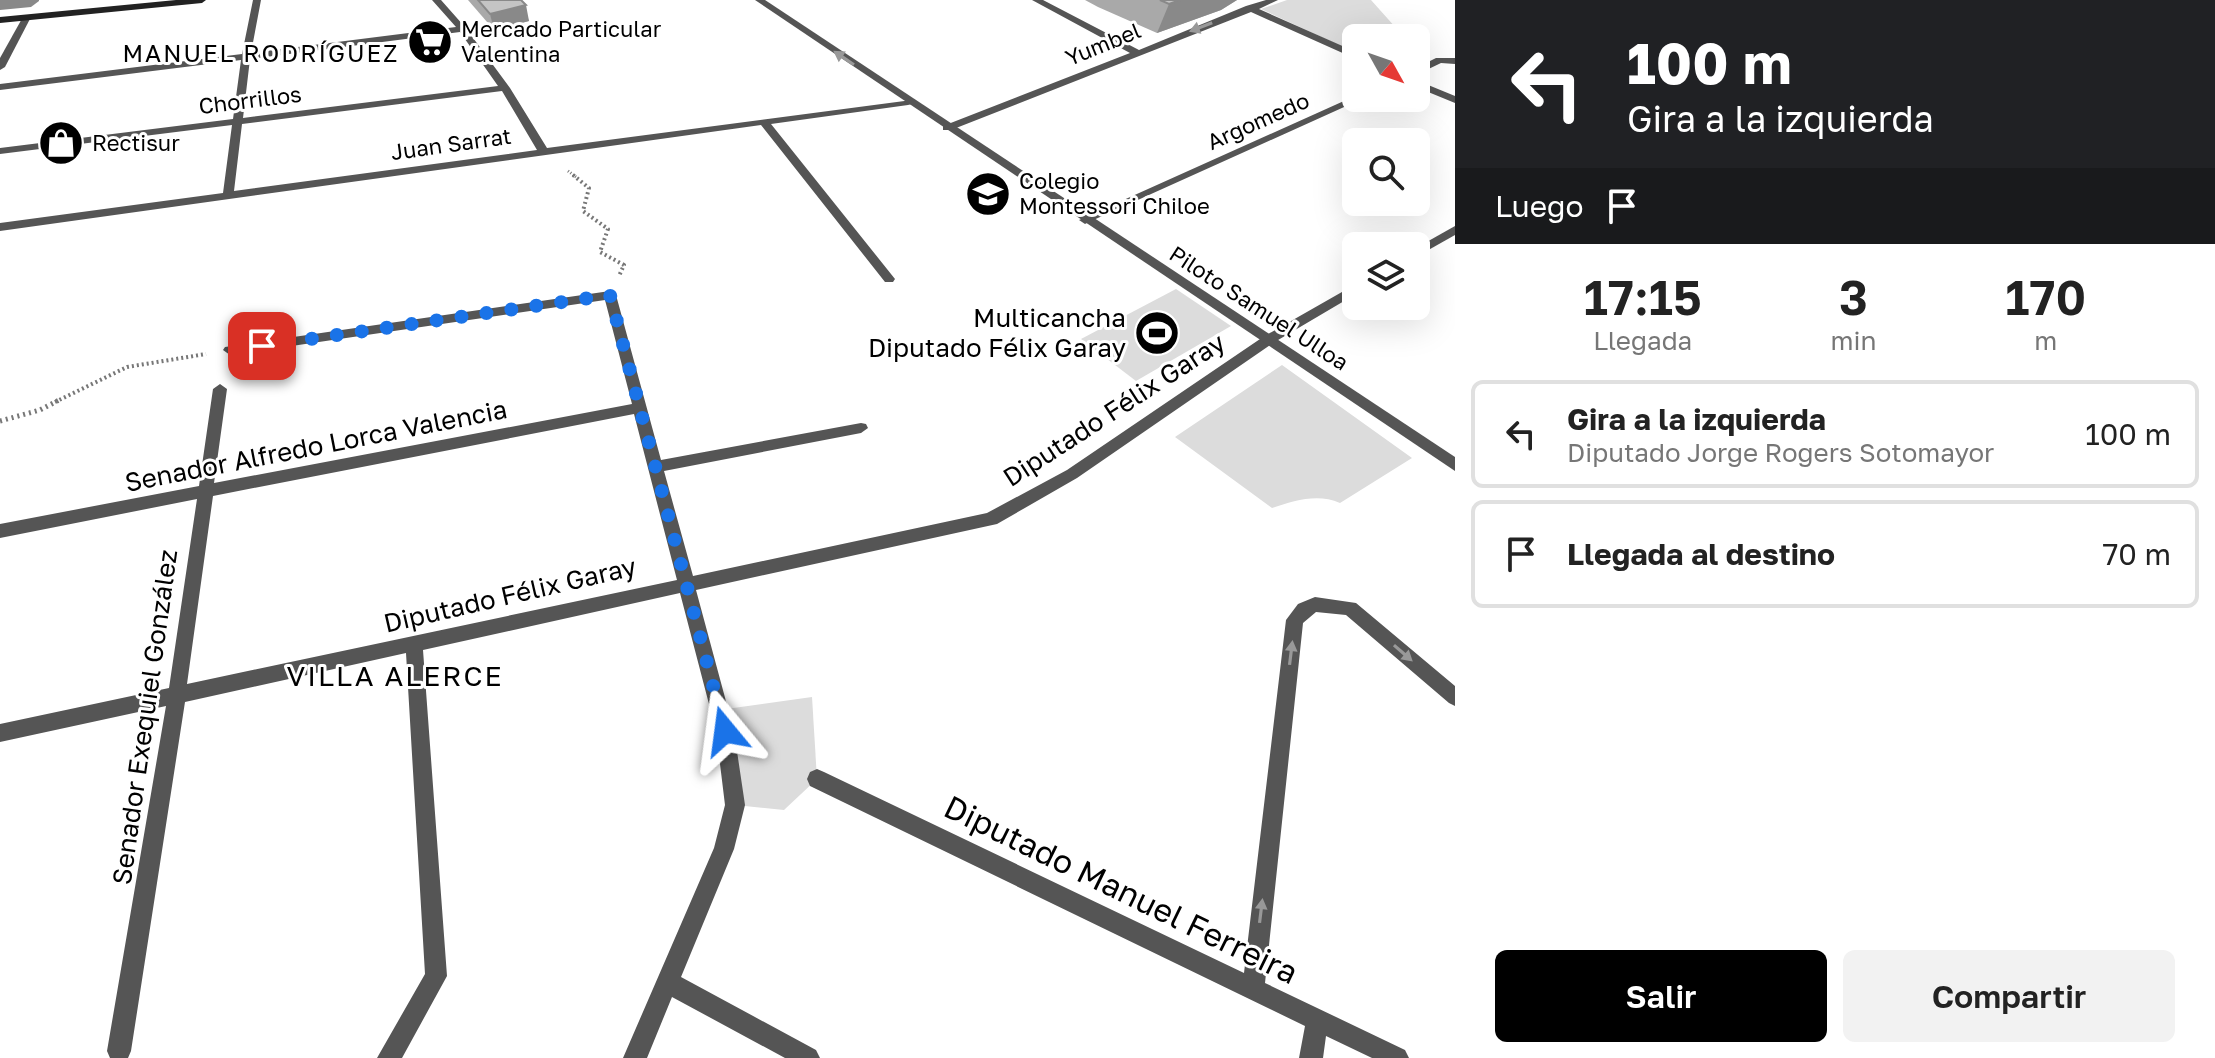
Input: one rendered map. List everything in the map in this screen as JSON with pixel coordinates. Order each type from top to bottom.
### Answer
[{"type":"main road","points":[[78,0],[96,10]]},
{"type":"main road","points":[[0,20],[202,0]]},
{"type":"main road","points":[[27,17],[53,2]]},
{"type":"street","points":[[228,195],[246,56],[257,0]]},
{"type":"street","points":[[436,0],[465,29],[544,152]]},
{"type":"street","name":"Piloto Samuel Ulloa","points":[[759,0],[1455,465]]},
{"type":"street","points":[[1036,0],[1136,52]]},
{"type":"street","name":"Yumbel","points":[[947,128],[1274,0]]},
{"type":"street","points":[[1249,8],[1342,50]]},
{"type":"street","points":[[0,67],[27,17]]},
{"type":"street","points":[[0,87],[465,29]]},
{"type":"street","points":[[1430,65],[1439,60],[1455,61]]},
{"type":"street","name":"Chorrillos","points":[[0,151],[505,88]]},
{"type":"street","points":[[1430,89],[1455,100]]},
{"type":"street","name":"Juan Sarrat","points":[[0,227],[908,102]]},
{"type":"street","name":"Argomedo","points":[[1085,220],[1342,106]]},
{"type":"street","points":[[764,122],[889,279]]},
{"type":"street","points":[[1430,245],[1455,230]]},
{"type":"street","points":[[230,350],[610,295],[719,710],[735,805],[724,849],[635,1058]]},
{"type":"street","name":"Diputado Félix Garay","points":[[0,733],[684,582],[991,519],[1072,474],[1268,340],[1342,296]]},
{"type":"street","name":"Senador Exequiel González","points":[[119,1051],[177,694],[220,389]]},
{"type":"street","name":"Senador Alfredo Lorca Valencia","points":[[0,531],[641,407]]},
{"type":"street","points":[[656,467],[861,428]]},
{"type":"street","points":[[1253,989],[1295,620],[1304,609],[1315,604],[1350,608],[1455,697]]},
{"type":"street","points":[[389,1058],[436,976],[414,644]]},
{"type":"street","name":"Diputado Manuel Ferreira","points":[[817,779],[1397,1058]]},
{"type":"street","points":[[667,982],[808,1058]]},
{"type":"street","points":[[1311,1058],[1317,1020]]},
{"type":"path","points":[[544,152],[589,188],[583,211],[608,229],[600,252],[624,265],[610,295]]},
{"type":"path","points":[[0,421],[40,410],[127,367],[230,350]]},
{"type":"shaded area","points":[[1287,0],[1371,0],[1392,24],[1342,24],[1342,47],[1261,9]]},
{"type":"shaded area","name":"Multicancha Diputado Félix Garay","points":[[1176,289],[1231,326],[1136,381],[1081,339]]},
{"type":"shaded area","points":[[1282,365],[1412,458],[1340,503],[1314,498],[1272,508],[1175,437]]},
{"type":"shaded area","points":[[812,697],[817,779],[784,810],[735,805],[719,710]]},
{"type":"building","points":[[478,0],[521,0],[526,5],[490,14]]},
{"type":"place","name":"Mercado Particular Valentina","points":[[430,42]]},
{"type":"place","name":"Rectisur","points":[[61,143]]},
{"type":"place","name":"Colegio Montessori Chiloe","points":[[988,194]]},
{"type":"place","name":"Multicancha Diputado Félix Garay","points":[[1157,333]]},
{"type":"district","name":"MANUEL RODRÍGUEZ","points":[[261,54]]},
{"type":"district","name":"VILLA ALERCE","points":[[395,676]]},
{"type":"route","points":[[262,346],[610,295],[725,731]]}]
